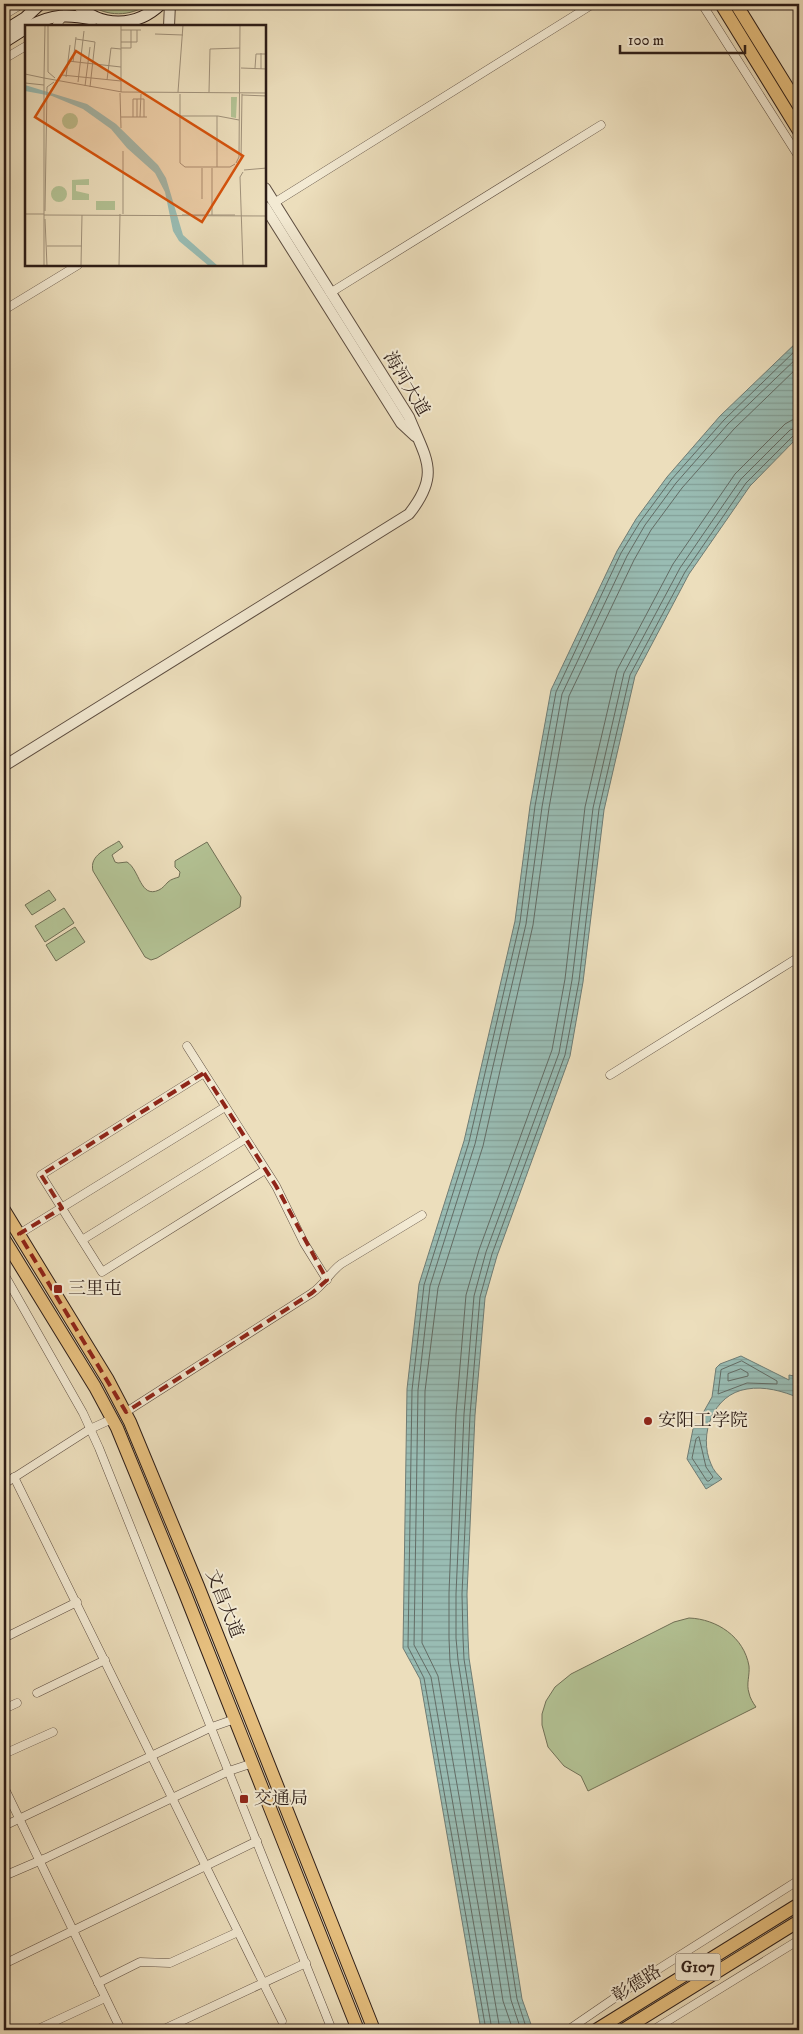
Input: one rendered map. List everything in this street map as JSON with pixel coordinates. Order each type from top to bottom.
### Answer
[{"type":"main road","points":[[4,31],[26,18],[40,4]]},
{"type":"main road","points":[[77,4],[88,13],[108,21]]},
{"type":"main road","points":[[32,25],[45,19],[64,15],[108,21],[139,19],[161,4]]},
{"type":"main road","points":[[721,4],[799,131]]},
{"type":"main road","points":[[736,4],[799,106]]},
{"type":"main road","points":[[4,42],[25,29]]},
{"type":"main road","name":"文昌大道","points":[[4,1210],[126,1412],[198,1586],[374,2030]]},
{"type":"main road","name":"文昌大道","points":[[4,1239],[112,1419],[253,1763],[358,2030]]},
{"type":"main road","name":"彰德路","points":[[596,2030],[799,1904]]},
{"type":"main road","name":"彰德路","points":[[623,2030],[799,1921]]},
{"type":"street","points":[[4,15],[22,4]]},
{"type":"street","points":[[169,25],[170,4]]},
{"type":"street","points":[[270,205],[593,4]]},
{"type":"street","points":[[702,4],[799,157]]},
{"type":"street","points":[[57,25],[64,15]]},
{"type":"street","points":[[108,21],[124,25]]},
{"type":"street","points":[[4,60],[25,47]]},
{"type":"street","points":[[330,293],[601,125]]},
{"type":"street","name":"海河大道","points":[[266,191],[270,205],[401,423],[418,438]]},
{"type":"street","name":"海河大道","points":[[270,205],[330,293],[409,417],[418,438]]},
{"type":"street","points":[[4,310],[76,266]]},
{"type":"street","points":[[4,766],[409,514],[418,503],[427,479],[426,454],[418,438]]},
{"type":"street","points":[[610,1075],[799,957]]},
{"type":"street","points":[[187,1046],[276,1186],[304,1243],[327,1280]]},
{"type":"street","points":[[204,1073],[42,1175],[102,1272],[266,1170]]},
{"type":"street","points":[[19,1234],[225,1107]]},
{"type":"street","points":[[82,1240],[245,1139]]},
{"type":"street","points":[[126,1412],[312,1293],[323,1285],[332,1271],[340,1264],[422,1215]]},
{"type":"street","points":[[4,1274],[83,1413],[90,1429],[212,1727],[332,2030]]},
{"type":"street","points":[[4,1484],[90,1429],[112,1419]]},
{"type":"street","points":[[14,1477],[282,2021]]},
{"type":"street","points":[[4,1638],[76,1602]]},
{"type":"street","points":[[37,1693],[105,1660]]},
{"type":"street","points":[[4,1709],[17,1703]]},
{"type":"street","points":[[4,1826],[212,1727],[235,1719]]},
{"type":"street","points":[[4,1754],[53,1732]]},
{"type":"street","points":[[4,1876],[229,1771],[253,1763]]},
{"type":"street","points":[[4,1787],[121,2030]]},
{"type":"street","points":[[4,1964],[257,1841]]},
{"type":"street","points":[[568,2030],[638,1982],[799,1880]]},
{"type":"street","points":[[98,1983],[140,1962],[170,1963],[238,1932]]},
{"type":"street","points":[[653,2030],[799,1940]]},
{"type":"street","points":[[162,2030],[306,1963]]},
{"type":"street","points":[[36,2030],[105,1998]]},
{"type":"highlighted area","points":[[204,1073],[276,1186],[327,1280],[312,1293],[126,1412],[19,1234],[62,1208],[41,1175]]},
{"type":"green space","points":[[88,4],[149,4],[134,11],[118,14],[103,11]]},
{"type":"green space","points":[[119,841],[123,847],[112,855],[115,862],[127,862],[135,871],[144,887],[148,891],[153,892],[159,890],[169,881],[179,877],[180,872],[175,867],[175,861],[207,842],[241,897],[240,907],[157,958],[151,960],[145,957],[93,871],[92,865],[96,857]]},
{"type":"green space","points":[[49,890],[56,900],[32,915],[25,905]]},
{"type":"green space","points":[[64,908],[74,923],[45,942],[35,926]]},
{"type":"green space","points":[[75,927],[85,942],[56,961],[46,945]]},
{"type":"green space","points":[[689,1618],[699,1619],[719,1626],[735,1638],[746,1656],[749,1666],[748,1690],[756,1707],[588,1791],[581,1776],[564,1766],[548,1747],[542,1725],[542,1714],[546,1701],[555,1687],[571,1674],[674,1622]]},
{"type":"water","points":[[799,340],[799,436],[750,486],[689,574],[635,676],[604,810],[583,982],[570,1056],[497,1256],[485,1298],[475,1415],[467,1594],[469,1658],[522,1999],[533,2030],[481,2030],[420,1679],[403,1648],[407,1389],[419,1284],[464,1141],[515,921],[530,806],[551,690],[617,551],[636,519],[667,477],[720,416]]},
{"type":"water","points":[[741,1356],[789,1380],[789,1375],[799,1377],[799,1398],[780,1391],[760,1388],[735,1392],[725,1399],[717,1407],[711,1418],[706,1441],[707,1453],[712,1466],[722,1479],[706,1489],[687,1459],[694,1424],[700,1425],[703,1413],[712,1397],[716,1368],[720,1364]]},
{"type":"place","name":"三里屯","points":[[58,1289]]},
{"type":"place","name":"安阳工学院","points":[[648,1421]]},
{"type":"place","name":"交通局","points":[[244,1799]]}]
